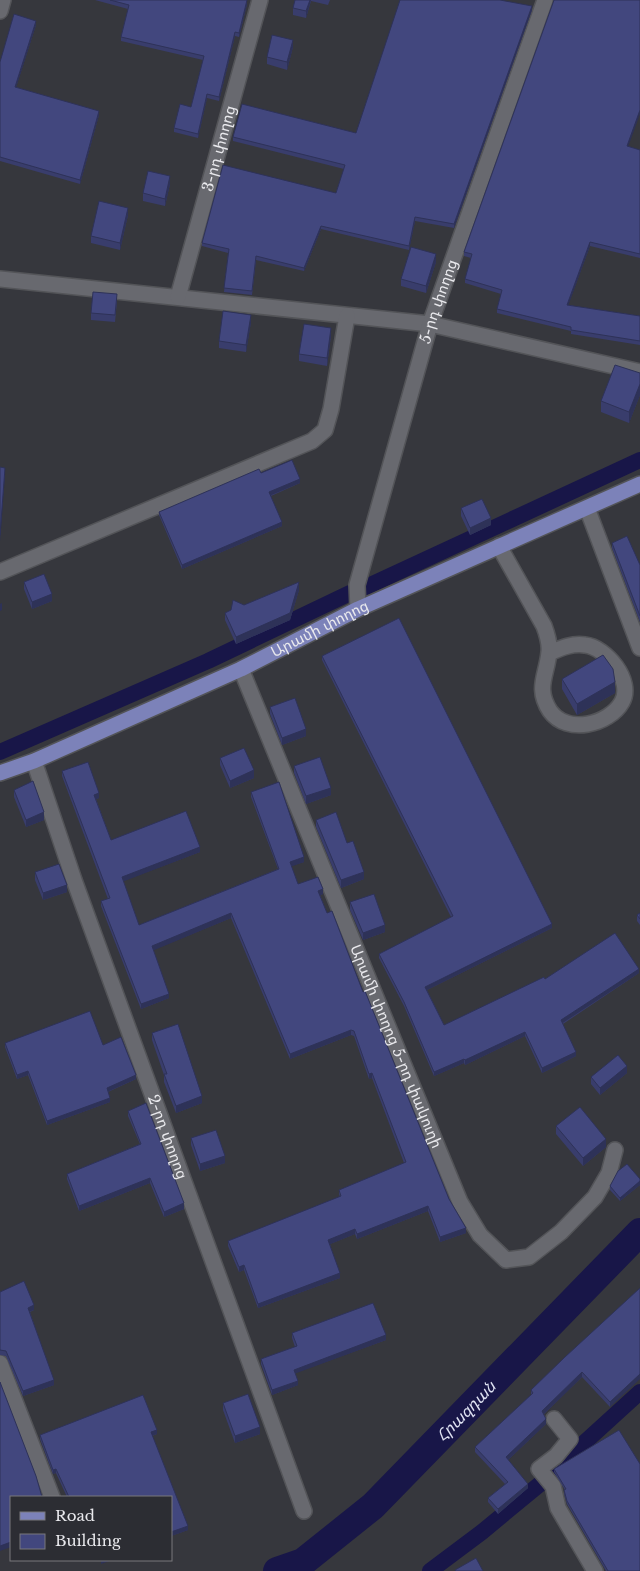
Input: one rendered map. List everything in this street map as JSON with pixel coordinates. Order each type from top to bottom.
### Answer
[{"type":"main road","name":"Արամի փողոց","points":[[0,773],[34,760],[241,669],[358,610],[640,484]]},
{"type":"street","points":[[0,11],[3,0]]},
{"type":"street","name":"3-րդ փողոց","points":[[178,297],[260,0]]},
{"type":"street","name":"5-րդ փողոց","points":[[358,610],[357,584],[430,324],[545,0]]},
{"type":"street","points":[[0,279],[430,324],[640,372]]},
{"type":"street","points":[[0,572],[312,441],[325,430],[331,409],[348,316]]},
{"type":"street","points":[[587,508],[640,648]]},
{"type":"street","points":[[498,546],[544,626],[549,653],[543,674],[542,690],[550,710],[562,722],[576,725],[600,720],[611,714],[622,701],[624,690],[621,677],[608,654],[586,644],[566,646],[549,653]]},
{"type":"street","name":"Արամի փողոց 5-րդ փակուղի","points":[[241,669],[460,1202],[480,1235],[506,1260],[529,1257],[562,1232],[595,1197],[609,1173],[615,1150]]},
{"type":"street","name":"2-րդ փողոց","points":[[34,760],[74,880],[304,1511]]},
{"type":"street","points":[[0,1362],[52,1496]]},
{"type":"street","points":[[554,1420],[570,1439],[556,1456],[538,1469],[552,1486],[558,1508],[595,1571]]},
{"type":"building","points":[[110,0],[247,0],[239,33],[235,32],[219,97],[207,94],[198,134],[174,128],[180,104],[191,107],[204,56],[121,37],[129,5]]},
{"type":"building","points":[[295,0],[310,0],[306,11],[293,8]]},
{"type":"building","points":[[400,0],[500,0],[532,6],[454,224],[415,217],[409,246],[321,226],[304,268],[256,256],[252,291],[224,288],[229,249],[202,243],[223,165],[336,193],[345,165],[233,137],[242,104],[356,133]]},
{"type":"building","points":[[554,0],[640,0],[640,110],[627,146],[640,150],[640,254],[590,242],[567,305],[640,316],[640,341],[571,330],[571,327],[497,309],[502,290],[465,279],[472,254],[464,252]]},
{"type":"building","points":[[14,14],[36,21],[15,87],[99,111],[80,180],[0,157],[0,62]]},
{"type":"building","points":[[272,35],[293,40],[287,62],[267,57]]},
{"type":"building","points":[[148,171],[170,176],[165,199],[143,193]]},
{"type":"building","points":[[99,201],[128,208],[120,243],[91,236]]},
{"type":"building","points":[[411,247],[436,254],[426,286],[401,279]]},
{"type":"building","points":[[93,292],[117,294],[115,315],[91,313]]},
{"type":"building","points":[[223,311],[251,315],[246,345],[219,341]]},
{"type":"building","points":[[304,324],[331,328],[327,358],[299,354]]},
{"type":"building","points":[[615,365],[640,373],[640,384],[629,412],[601,401]]},
{"type":"building","points":[[292,460],[300,479],[269,492],[282,522],[182,565],[159,512],[259,469],[261,473]]},
{"type":"building","points":[[0,467],[5,468],[0,535]]},
{"type":"building","points":[[482,499],[491,518],[470,528],[461,508]]},
{"type":"building","points":[[627,536],[640,565],[640,616],[612,543]]},
{"type":"building","points":[[44,574],[52,594],[32,602],[24,582]]},
{"type":"building","points":[[299,582],[290,613],[236,637],[225,613],[231,610],[233,600],[244,605]]},
{"type":"building","points":[[399,618],[552,924],[425,987],[444,1025],[544,977],[545,979],[615,933],[639,969],[561,1020],[576,1052],[542,1068],[525,1032],[434,1072],[404,1002],[379,954],[453,916],[322,656]]},
{"type":"building","points":[[603,655],[613,669],[615,682],[577,704],[562,679]]},
{"type":"building","points":[[295,698],[306,729],[282,738],[270,707]]},
{"type":"building","points":[[244,748],[254,770],[230,781],[220,758]]},
{"type":"building","points":[[320,757],[331,788],[306,796],[294,766]]},
{"type":"building","points":[[88,762],[99,793],[94,795],[111,840],[186,811],[200,847],[122,877],[139,925],[279,869],[251,792],[279,782],[304,857],[290,862],[298,884],[318,877],[323,889],[318,891],[327,913],[332,911],[363,992],[365,991],[449,1199],[466,1228],[440,1237],[428,1206],[357,1234],[355,1229],[328,1240],[340,1273],[258,1304],[244,1265],[239,1267],[228,1241],[341,1196],[339,1190],[406,1162],[372,1073],[369,1074],[354,1031],[351,1030],[290,1054],[231,913],[152,946],[169,994],[141,1004],[101,901],[110,898],[62,771]]},
{"type":"building","points":[[33,781],[44,812],[26,820],[14,790]]},
{"type":"building","points":[[336,812],[347,843],[353,841],[364,872],[341,880],[316,820]]},
{"type":"building","points":[[59,864],[67,885],[43,893],[35,872]]},
{"type":"building","points":[[374,894],[385,925],[363,933],[350,902]]},
{"type":"building","points":[[90,1011],[103,1045],[121,1037],[136,1075],[107,1088],[110,1098],[47,1121],[28,1071],[17,1075],[5,1043]]},
{"type":"building","points":[[178,1024],[202,1096],[176,1106],[152,1033]]},
{"type":"building","points":[[618,1055],[627,1066],[600,1088],[591,1077]]},
{"type":"building","points":[[146,1103],[184,1203],[164,1212],[150,1178],[79,1206],[67,1174],[141,1144],[128,1111]]},
{"type":"building","points":[[580,1107],[606,1139],[583,1158],[556,1126]]},
{"type":"building","points":[[216,1130],[225,1156],[200,1164],[191,1138]]},
{"type":"building","points":[[627,1164],[640,1181],[620,1198],[610,1186],[618,1171]]},
{"type":"building","points":[[24,1281],[34,1305],[28,1308],[54,1380],[23,1391],[6,1351],[0,1350],[0,1292]]},
{"type":"building","points":[[640,1288],[640,1374],[610,1402],[582,1372],[542,1411],[546,1419],[506,1457],[528,1484],[498,1509],[488,1498],[508,1482],[475,1447],[533,1393],[531,1390],[565,1357]]},
{"type":"building","points":[[373,1303],[386,1335],[294,1370],[298,1381],[272,1390],[261,1359],[297,1346],[292,1333]]},
{"type":"building","points":[[0,1382],[36,1476],[42,1496],[10,1496],[10,1542],[0,1546]]},
{"type":"building","points":[[248,1394],[260,1427],[235,1436],[223,1403]]},
{"type":"building","points":[[143,1395],[157,1430],[151,1432],[188,1526],[172,1532],[172,1496],[69,1496],[56,1469],[53,1470],[40,1435]]},
{"type":"building","points":[[619,1430],[640,1464],[640,1571],[608,1571],[567,1501],[564,1490],[566,1489],[554,1469]]},
{"type":"building","points":[[476,1558],[483,1571],[455,1570]]},
{"type":"waterway","points":[[366,587],[640,460]]},
{"type":"waterway","points":[[0,752],[208,661],[350,593]]},
{"type":"waterway","name":"Հրազդան","points":[[277,1571],[303,1562],[373,1506],[640,1232]]},
{"type":"waterway","points":[[551,1473],[640,1392]]},
{"type":"waterway","points":[[430,1571],[482,1532],[540,1484]]}]
